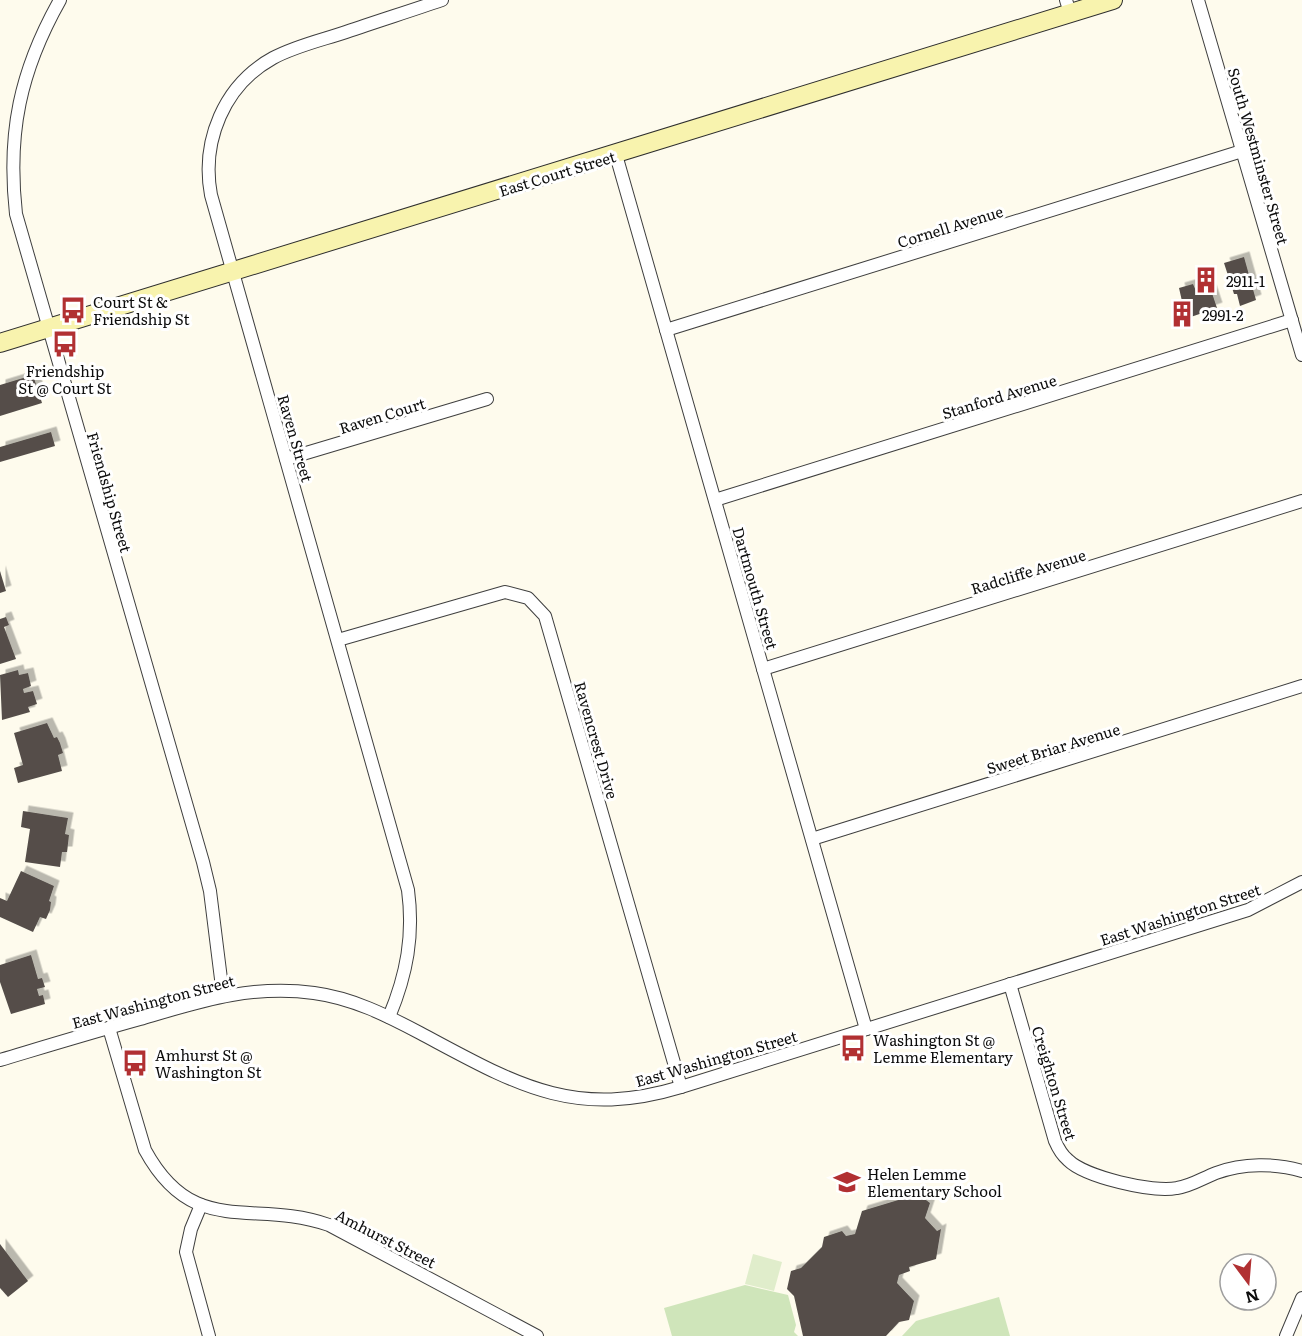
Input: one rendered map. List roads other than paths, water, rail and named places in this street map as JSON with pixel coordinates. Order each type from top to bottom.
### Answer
[{"type":"street","name":"Friendship Street","points":[[60,0],[44,28],[23,84],[12,149],[16,214],[203,862],[210,891],[223,995]]},
{"type":"street","name":"Raven Street","points":[[389,1017],[408,964],[411,937],[408,890],[232,272],[211,195],[208,164],[214,129],[230,98],[257,69],[288,51],[442,0]]},
{"type":"street","name":"East Court Street","points":[[0,343],[616,155],[1068,7],[1113,0]]},
{"type":"street","name":"South Westminster Street","points":[[1198,0],[1302,355]]},
{"type":"street","name":"Cornell Avenue","points":[[666,330],[1242,151]]},
{"type":"street","name":"Dartmouth Street","points":[[616,155],[866,1029]]},
{"type":"street","name":"Stanford Avenue","points":[[715,500],[1292,320]]},
{"type":"street","name":"Raven Court","points":[[286,459],[487,399]]},
{"type":"street","name":"Radcliffe Avenue","points":[[763,669],[1302,501]]},
{"type":"street","name":"Ravencrest Drive","points":[[338,640],[491,594],[518,594],[538,606],[545,616],[681,1087]]},
{"type":"street","name":"Sweet Briar Avenue","points":[[812,839],[1302,686]]},
{"type":"street","name":"East Washington Street","points":[[0,1060],[223,995],[265,990],[316,993],[350,1001],[389,1017],[507,1079],[559,1096],[594,1100],[626,1099],[681,1087],[1248,910],[1302,882]]},
{"type":"street","name":"Creighton Street","points":[[1010,984],[1055,1141],[1060,1151],[1074,1165],[1141,1188],[1159,1190],[1192,1184],[1231,1168],[1276,1166],[1302,1171]]},
{"type":"street","name":"Amhurst Street","points":[[109,1028],[145,1150],[164,1180],[187,1199],[201,1205],[240,1214],[292,1215],[329,1225],[537,1336]]},
{"type":"street","points":[[201,1205],[191,1228],[186,1252],[209,1336]]},
{"type":"street","points":[[1286,1336],[1302,1298]]},
{"type":"place","name":"2911-1","points":[[1206,280]]},
{"type":"place","name":"Court St & Friendship St","points":[[73,310]]},
{"type":"place","name":"2991-2","points":[[1182,314]]},
{"type":"place","name":"Friendship St @ Court St","points":[[65,344]]},
{"type":"place","name":"Washington St @ Lemme Elementary","points":[[853,1048]]},
{"type":"place","name":"Amhurst St @ Washington St","points":[[135,1063]]},
{"type":"place","name":"Helen Lemme Elementary School","points":[[847,1182]]}]
